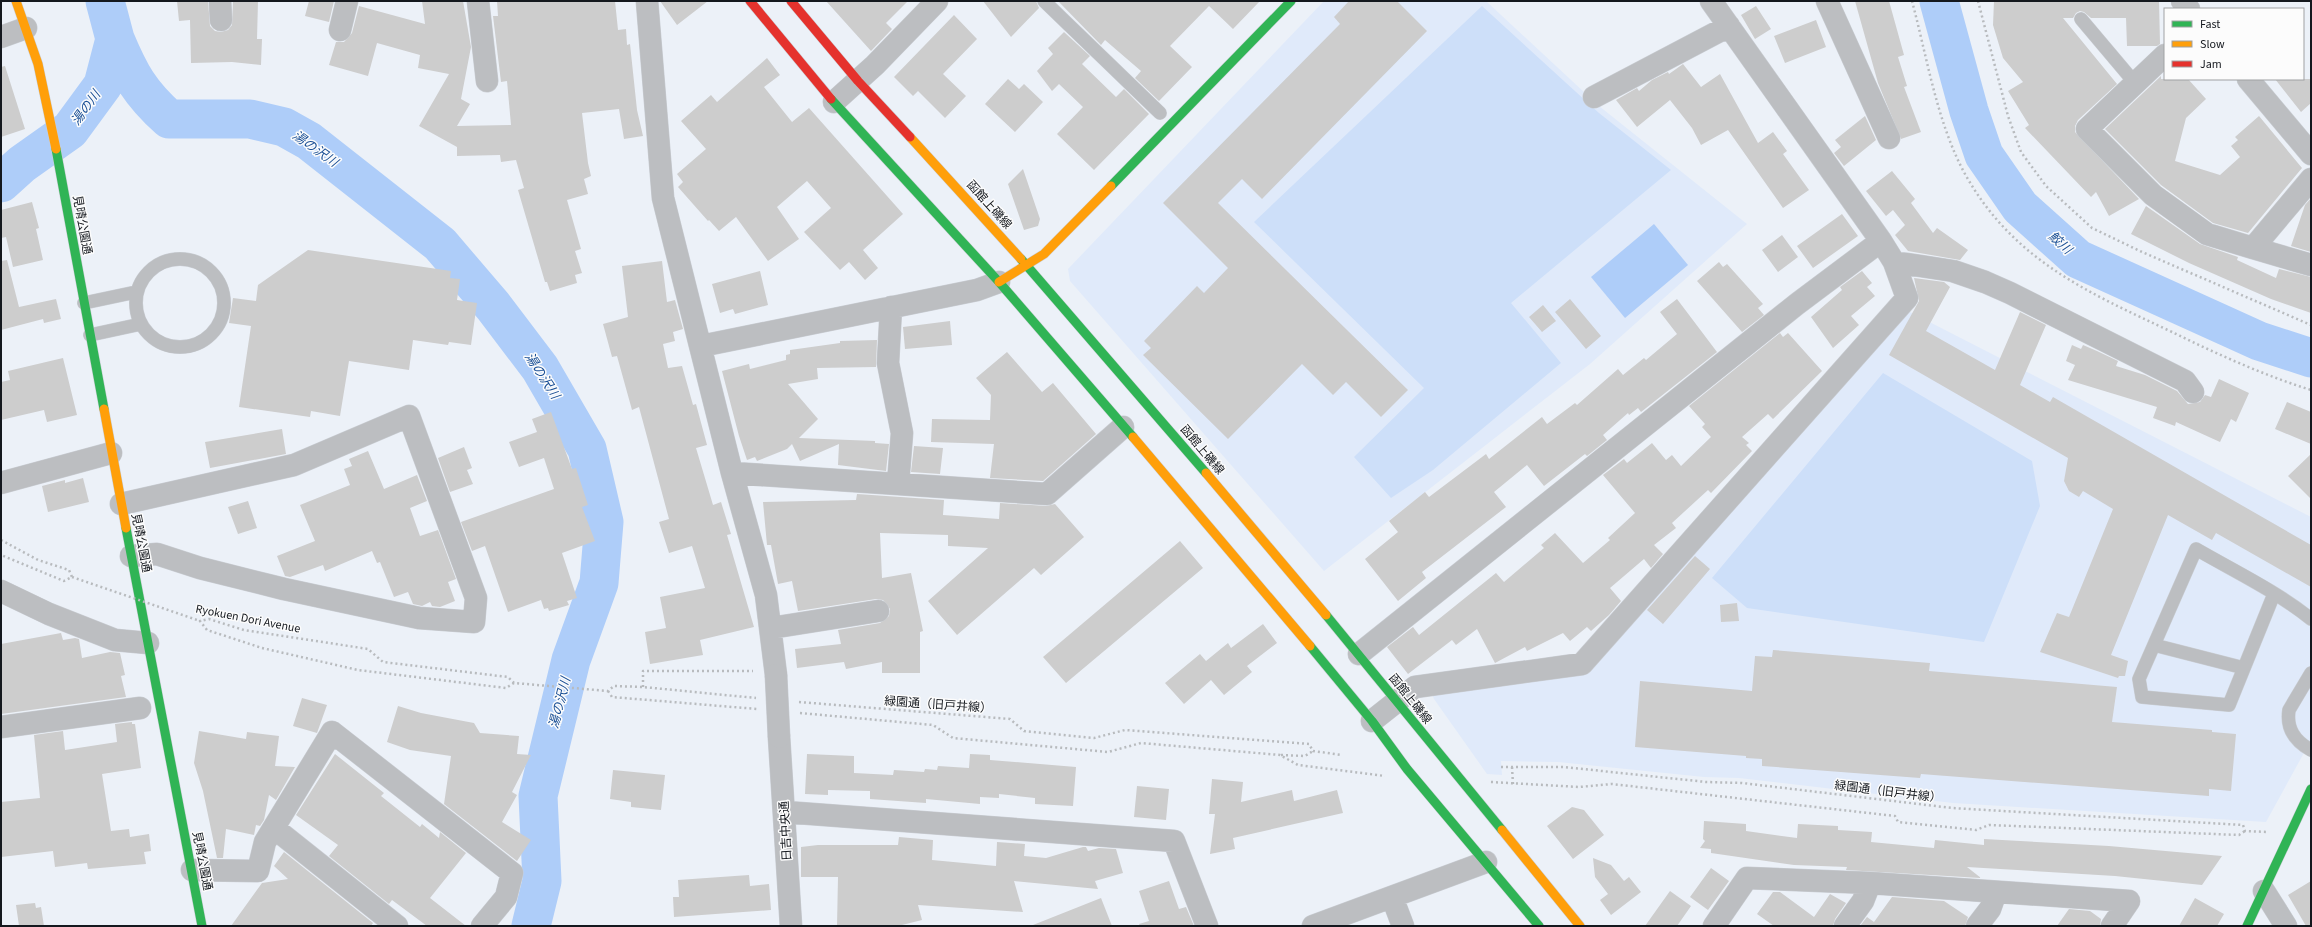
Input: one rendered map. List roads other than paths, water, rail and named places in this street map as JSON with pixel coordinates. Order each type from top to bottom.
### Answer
[{"type":"main road","points":[[16,1],[26,28]]},
{"type":"main road","points":[[750,1],[834,102],[999,282],[1123,427],[1177,487],[1372,721],[1407,769],[1539,926]]},
{"type":"main road","name":"函館上磯線","points":[[792,1],[858,80],[1027,266],[1359,654],[1580,926]]},
{"type":"main road","points":[[999,282],[1027,266],[1044,254],[1291,1]]},
{"type":"main road","name":"見晴公園通","points":[[26,28],[38,64],[59,165],[111,453],[202,926]]},
{"type":"main road","points":[[2247,926],[2310,795]]},
{"type":"street","points":[[340,30],[347,1]]},
{"type":"street","points":[[478,1],[487,81]]},
{"type":"street","name":"日吉中央通","points":[[647,1],[663,198],[732,473],[766,595],[771,628],[766,673],[779,737],[785,812],[791,926]]},
{"type":"street","points":[[834,102],[858,80],[936,1]]},
{"type":"street","points":[[1372,721],[1415,687],[1582,664],[1907,298],[1894,262],[1881,241],[1711,1]]},
{"type":"street","points":[[1827,1],[1890,138]]},
{"type":"street","points":[[1594,97],[1729,26]]},
{"type":"street","points":[[1,37],[26,28]]},
{"type":"street","points":[[2164,55],[2087,129],[2153,195],[2207,234],[2311,265]]},
{"type":"street","points":[[2249,80],[2311,154]]},
{"type":"street","points":[[2253,248],[2311,179]]},
{"type":"street","points":[[1359,654],[1791,309],[1881,241]]},
{"type":"street","points":[[1894,262],[1953,271],[2010,293],[2185,381],[2193,392]]},
{"type":"street","points":[[701,346],[977,290],[999,282]]},
{"type":"street","points":[[891,307],[888,363],[902,433],[898,484]]},
{"type":"street","points":[[121,504],[294,465],[409,416],[476,598],[474,622],[419,618],[284,589],[200,568],[157,554],[131,556]]},
{"type":"street","points":[[732,473],[1046,494],[1123,427]]},
{"type":"street","points":[[1,482],[111,453]]},
{"type":"street","points":[[1,591],[49,614],[115,640],[148,643]]},
{"type":"street","points":[[771,628],[878,611]]},
{"type":"street","points":[[1,727],[140,708]]},
{"type":"street","points":[[192,870],[258,871],[265,842],[332,732],[512,873],[506,897],[482,926]]},
{"type":"street","points":[[785,812],[1174,841],[1207,926]]},
{"type":"street","points":[[274,828],[397,926]]},
{"type":"street","points":[[1314,926],[1486,862]]},
{"type":"street","points":[[1714,926],[1747,878],[1870,883],[2129,901],[2112,926]]},
{"type":"street","points":[[1845,926],[1863,901],[1870,883]]},
{"type":"street","points":[[2264,891],[2286,926]]},
{"type":"street","points":[[1978,926],[1990,909],[1996,892]]},
{"type":"street","points":[[1392,897],[1403,926]]},
{"type":"lane","points":[[1044,1],[1160,113]]},
{"type":"lane","points":[[2081,19],[2135,83]]},
{"type":"lane","points":[[181,258],[196,261],[209,269],[219,281],[224,295],[224,311],[219,325],[210,336],[198,344],[184,347],[170,346],[157,341],[146,332],[141,324],[135,306],[136,292],[142,279],[152,268],[166,261],[181,258]]},
{"type":"lane","points":[[84,303],[136,292]]},
{"type":"lane","points":[[90,335],[141,324]]},
{"type":"lane","points":[[2274,594],[2230,705],[2142,697],[2139,679],[2196,548],[2294,605],[2311,619]]},
{"type":"lane","points":[[2154,645],[2244,668]]},
{"type":"lane","points":[[2311,673],[2289,710],[2288,716],[2295,739],[2311,750]]},
{"type":"water","points":[[1654,224],[1688,265],[1625,318],[1591,277]]},
{"type":"waterway","name":"湯の川","points":[[1,183],[22,164],[70,130],[103,85],[115,39],[105,1]]},
{"type":"waterway","name":"鮫川","points":[[1939,1],[1969,111],[1984,155],[2020,207],[2078,259],[2259,341],[2311,358]]},
{"type":"waterway","name":"湯の沢川","points":[[115,39],[131,73],[143,92],[150,101],[169,119],[250,119],[284,127],[309,141],[440,244],[493,306],[540,368],[587,449],[604,522],[599,583],[571,660],[538,796],[542,881],[531,926]]}]
